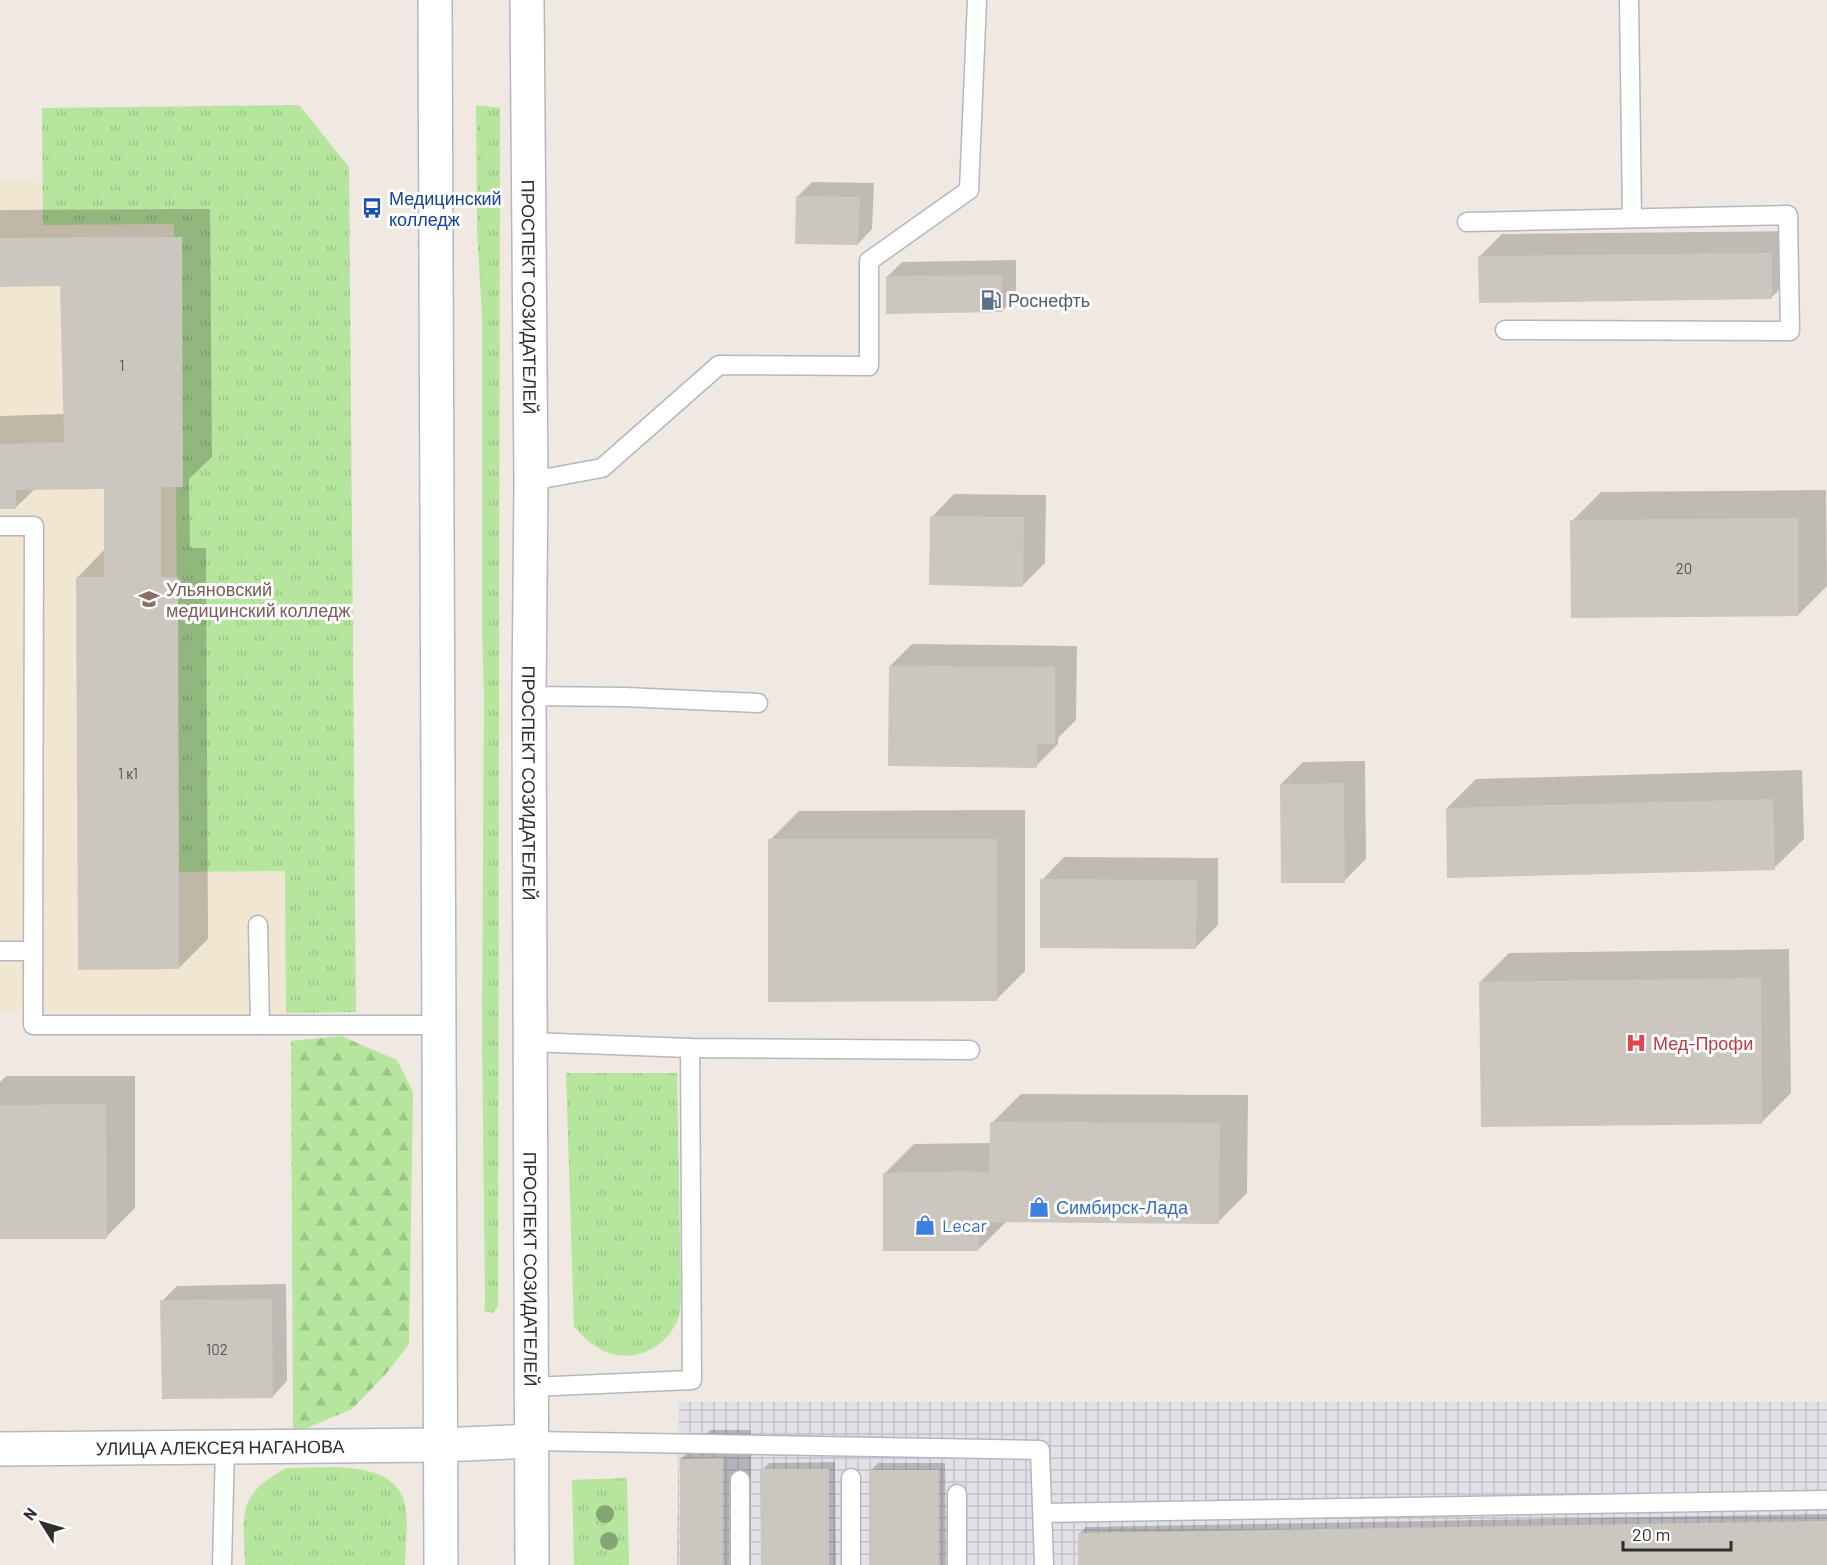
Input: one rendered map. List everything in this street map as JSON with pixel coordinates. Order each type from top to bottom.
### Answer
[{"type":"main road","points":[[435,0],[441,1565]]},
{"type":"main road","name":"ПРОСПЕКТ СОЗИДАТЕЛЕЙ","points":[[527,0],[531,482],[529,696],[532,1565]]},
{"type":"main road","name":"УЛИЦА АЛЕКСЕЯ НАГАНОВА","points":[[0,1449],[440,1445],[532,1441]]},
{"type":"lane","points":[[531,482],[602,468],[719,365],[869,366],[869,261],[969,190],[977,0]]},
{"type":"lane","points":[[1629,0],[1632,218]]},
{"type":"lane","points":[[1467,222],[1788,215],[1790,331],[1504,330]]},
{"type":"lane","points":[[0,526],[34,526],[33,1025],[439,1025]]},
{"type":"lane","points":[[529,696],[625,697],[758,703]]},
{"type":"lane","points":[[258,925],[260,1025]]},
{"type":"lane","points":[[0,951],[32,951]]},
{"type":"lane","points":[[530,1042],[690,1048],[970,1050]]},
{"type":"lane","points":[[531,1387],[692,1380],[690,1048]]},
{"type":"lane","points":[[532,1441],[1040,1450],[1044,1513],[1044,1565]]},
{"type":"lane","points":[[222,1565],[225,1447]]},
{"type":"lane","points":[[851,1478],[851,1565]]},
{"type":"lane","points":[[740,1480],[740,1565]]},
{"type":"lane","points":[[957,1494],[957,1565]]},
{"type":"lane","points":[[1044,1513],[1827,1500]]},
{"type":"shaded area","name":"Ульяновский медицинский колледж","points":[[0,181],[306,187],[288,1016],[0,1011]]},
{"type":"shaded area","points":[[679,1402],[1827,1402],[1827,1565],[677,1565]]},
{"type":"green space","points":[[299,105],[349,167],[356,1012],[286,1013],[285,871],[179,872],[174,224],[43,225],[42,108]]},
{"type":"green space","points":[[476,105],[500,108],[498,1306],[493,1313],[484,1311],[482,316],[477,230]]},
{"type":"green space","points":[[341,1036],[397,1060],[413,1092],[409,1344],[385,1375],[352,1409],[293,1434],[291,1041]]},
{"type":"green space","points":[[566,1073],[677,1073],[680,1311],[672,1330],[664,1340],[643,1353],[619,1355],[607,1352],[589,1342],[574,1327]]},
{"type":"green space","points":[[338,1467],[373,1472],[387,1479],[399,1490],[405,1505],[407,1527],[405,1565],[245,1565],[244,1525],[250,1497],[261,1485],[287,1468]]},
{"type":"green space","points":[[627,1478],[629,1565],[574,1565],[572,1480]]},
{"type":"building","points":[[796,196],[860,197],[858,245],[795,244]]},
{"type":"building","points":[[182,237],[183,487],[161,487],[161,577],[178,577],[179,969],[78,970],[76,577],[104,577],[104,489],[16,490],[16,509],[0,509],[0,444],[64,442],[60,286],[0,287],[0,238]]},
{"type":"building","points":[[1772,253],[1772,299],[1479,303],[1478,256]]},
{"type":"building","points":[[1002,275],[1002,312],[886,314],[886,276]]},
{"type":"building","points":[[930,516],[1024,517],[1023,587],[929,585]]},
{"type":"building","points":[[1798,518],[1798,616],[1571,618],[1570,520]]},
{"type":"building","points":[[889,666],[1055,667],[1055,744],[1037,744],[1037,768],[888,766]]},
{"type":"building","points":[[1344,783],[1345,883],[1281,883],[1280,784]]},
{"type":"building","points":[[1773,799],[1775,870],[1447,878],[1446,808]]},
{"type":"building","points":[[768,839],[997,839],[997,1001],[768,1002]]},
{"type":"building","points":[[1040,879],[1197,880],[1196,949],[1040,948]]},
{"type":"building","points":[[1761,978],[1762,1124],[1481,1127],[1479,982]]},
{"type":"building","points":[[106,1104],[107,1239],[0,1239],[0,1105]]},
{"type":"building","points":[[990,1122],[1220,1123],[1219,1224],[979,1222],[979,1251],[883,1251],[883,1173],[968,1171],[989,1173]]},
{"type":"building","points":[[272,1299],[273,1398],[162,1399],[160,1300]]},
{"type":"building","points":[[723,1458],[723,1565],[680,1565],[680,1459]]},
{"type":"building","points":[[760,1469],[829,1469],[829,1565],[761,1565]]},
{"type":"building","points":[[870,1470],[939,1470],[939,1565],[870,1565]]},
{"type":"building","points":[[1827,1521],[1827,1565],[1078,1565],[1078,1533]]},
{"type":"place","name":"Медицинский колледж","points":[[372,208]]},
{"type":"place","name":"Роснефть","points":[[991,300]]},
{"type":"place","name":"Ульяновский медицинский колледж","points":[[149,599]]},
{"type":"place","name":"Мед-Профи","points":[[1636,1043]]},
{"type":"place","name":"Симбирск-Лада","points":[[1039,1207]]},
{"type":"place","name":"Lecar","points":[[925,1225]]}]
